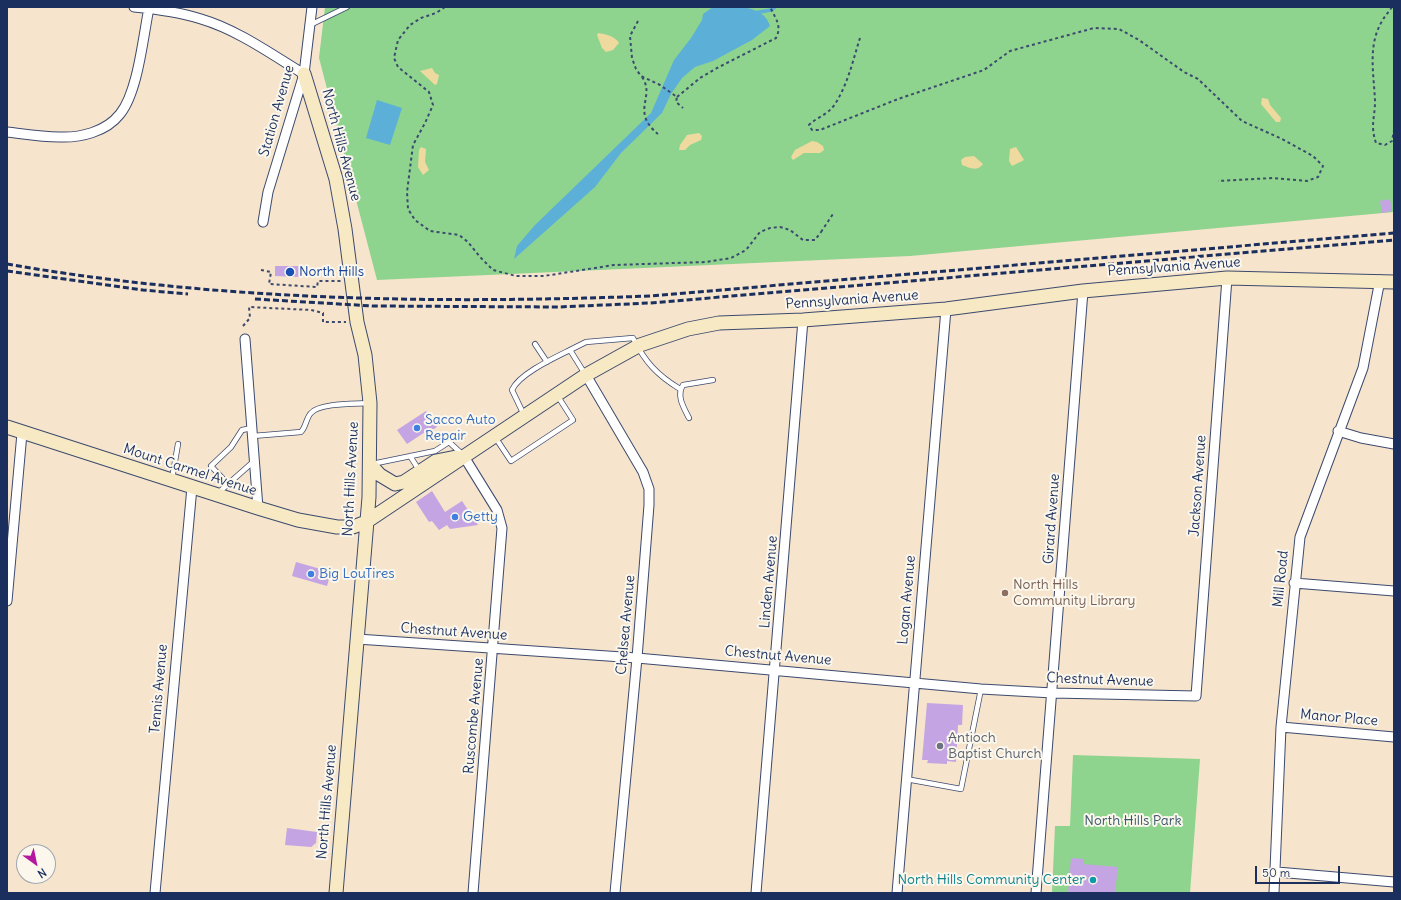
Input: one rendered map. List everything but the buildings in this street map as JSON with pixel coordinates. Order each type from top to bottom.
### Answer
[{"type":"main road","name":"North Hills Avenue","points":[[304,74],[336,179],[345,229],[357,322],[365,355],[370,403],[370,464],[366,522],[336,893]]},
{"type":"main road","name":"Pennsylvania Avenue","points":[[366,522],[463,455],[586,375],[638,346],[688,330],[719,323],[803,320],[946,309],[1083,290],[1227,278],[1380,280],[1394,282]]},
{"type":"main road","name":"Mount Carmel Avenue","points":[[7,427],[172,481],[298,520],[337,527],[353,527],[366,522]]},
{"type":"main road","points":[[370,464],[380,475],[395,484],[404,482],[436,461],[463,455]]},
{"type":"street","points":[[134,7],[149,8],[201,19],[223,27],[304,74]]},
{"type":"street","name":"Station Avenue","points":[[263,222],[268,192],[304,74],[312,7]]},
{"type":"street","points":[[7,132],[73,137],[94,132],[112,122],[120,114],[132,87],[149,8]]},
{"type":"street","name":"Jackson Avenue","points":[[1196,696],[1227,278]]},
{"type":"street","name":"Mill Road","points":[[1274,893],[1281,727],[1294,583],[1300,537],[1338,431],[1364,368],[1380,280]]},
{"type":"street","name":"Girard Avenue","points":[[1036,893],[1053,693],[1083,290]]},
{"type":"street","name":"Logan Avenue","points":[[897,893],[946,309]]},
{"type":"street","name":"Linden Avenue","points":[[756,893],[776,669],[803,320]]},
{"type":"street","points":[[245,339],[258,508]]},
{"type":"street","name":"Chelsea Avenue","points":[[586,375],[642,472],[649,489],[650,505],[615,893]]},
{"type":"street","points":[[1338,431],[1361,438],[1394,444]]},
{"type":"street","points":[[7,601],[22,433]]},
{"type":"street","name":"Ruscombe Avenue","points":[[463,455],[497,510],[502,528],[494,649],[472,893]]},
{"type":"street","name":"Tennis Avenue","points":[[155,893],[192,487]]},
{"type":"street","points":[[1294,583],[1394,591]]},
{"type":"street","name":"Chestnut Avenue","points":[[357,639],[776,669],[982,689],[1053,693],[1196,696]]},
{"type":"street","name":"Manor Place","points":[[1281,727],[1394,737]]},
{"type":"street","points":[[1276,872],[1394,882]]},
{"type":"lane","points":[[310,25],[348,7]]},
{"type":"lane","points":[[524,415],[512,390],[515,383],[547,362],[586,342],[633,338],[647,362],[666,380],[680,389]]},
{"type":"lane","points":[[535,344],[547,362]]},
{"type":"lane","points":[[570,350],[586,375]]},
{"type":"lane","points":[[689,418],[681,401],[680,389],[683,385],[713,380]]},
{"type":"lane","points":[[493,435],[510,461],[573,420],[556,394]]},
{"type":"lane","points":[[228,484],[211,466],[231,447],[242,430],[252,432],[301,432],[304,429],[310,413],[318,407],[370,403]]},
{"type":"lane","points":[[370,464],[435,451],[449,442],[463,455]]},
{"type":"lane","points":[[172,481],[178,444]]},
{"type":"lane","points":[[410,456],[420,472]]},
{"type":"lane","points":[[216,495],[255,461]]},
{"type":"lane","points":[[906,780],[961,789],[982,689]]},
{"type":"path","points":[[445,7],[436,13],[421,18],[410,25],[398,40],[394,58],[398,67],[428,92],[433,105],[413,145],[407,192],[408,209],[416,220],[430,231],[458,235],[468,242],[480,258],[493,270],[516,276],[537,276],[614,265],[706,262],[730,258],[746,250],[760,232],[770,228],[780,227],[790,230],[803,240],[815,240],[832,214]]},
{"type":"path","points":[[683,108],[676,102],[678,97],[700,78],[776,38],[779,32],[779,25],[770,7]]},
{"type":"path","points":[[1392,7],[1380,24],[1375,39],[1373,58],[1375,103],[1372,130],[1376,143],[1385,146],[1392,141],[1394,130]]},
{"type":"path","points":[[638,21],[630,36],[632,58],[646,83],[645,119],[650,128],[658,134]]},
{"type":"path","points":[[860,38],[848,77],[835,104],[822,117],[814,120],[809,125],[812,130],[820,130],[898,99],[984,70],[1010,51],[1094,28],[1118,28],[1139,40],[1184,72],[1198,79],[1242,121],[1282,139],[1307,153],[1323,166],[1318,177],[1307,181],[1273,178],[1218,181]]},
{"type":"path","points":[[641,76],[660,85],[678,97]]},
{"type":"path","points":[[261,270],[271,272],[269,284],[317,287],[318,281],[344,281]]},
{"type":"path","points":[[243,326],[250,318],[249,307],[310,310],[323,313],[323,322],[351,322]]},
{"type":"green space","points":[[325,7],[1394,7],[1394,212],[910,256],[377,280],[319,58]]},
{"type":"green space","name":"North Hills Park","points":[[1073,755],[1200,759],[1190,893],[1052,893],[1055,826],[1070,826]]},
{"type":"sand","points":[[598,33],[612,37],[619,43],[613,50],[606,52],[602,48],[597,35]]},
{"type":"sand","points":[[432,68],[435,73],[439,75],[437,84],[435,85],[420,71]]},
{"type":"sand","points":[[1262,98],[1268,99],[1270,105],[1281,118],[1280,122],[1276,122],[1261,104]]},
{"type":"sand","points":[[699,133],[702,136],[701,140],[690,145],[685,150],[679,150],[680,145],[687,135]]},
{"type":"sand","points":[[812,141],[823,146],[824,150],[820,153],[804,153],[793,160],[791,157],[795,150]]},
{"type":"sand","points":[[421,147],[426,149],[425,162],[429,170],[423,175],[418,167],[419,150]]},
{"type":"sand","points":[[1016,147],[1024,160],[1012,166],[1009,161],[1010,149]]},
{"type":"sand","points":[[974,156],[983,164],[981,166],[973,169],[962,165],[961,160],[965,157]]},
{"type":"water","points":[[713,7],[738,7],[754,10],[761,13],[770,26],[752,40],[713,61],[695,67],[682,78],[671,94],[662,113],[621,153],[595,187],[514,259],[517,246],[535,225],[651,113],[674,60],[691,38],[702,20],[703,14]]},
{"type":"water","points":[[377,100],[402,108],[390,145],[366,138]]},
{"type":"waterway","points":[[754,13],[771,10],[775,7]]},
{"type":"railway","points":[[7,264],[167,286],[247,292],[327,297],[489,300],[650,296],[1394,233]]},
{"type":"railway","points":[[255,299],[373,306],[558,307],[650,303],[1394,240]]},
{"type":"railway","points":[[7,271],[143,290],[188,294]]},
{"type":"place","name":"North Hills","points":[[290,272]]},
{"type":"place","name":"Sacco Auto Repair","points":[[417,428]]},
{"type":"place","name":"Getty","points":[[455,517]]},
{"type":"place","name":"Big LouTires","points":[[311,574]]},
{"type":"place","name":"North Hills Community Library","points":[[1005,593]]},
{"type":"place","name":"Antioch Baptist Church","points":[[940,746]]},
{"type":"place","name":"North Hills Community Center","points":[[1093,880]]}]
